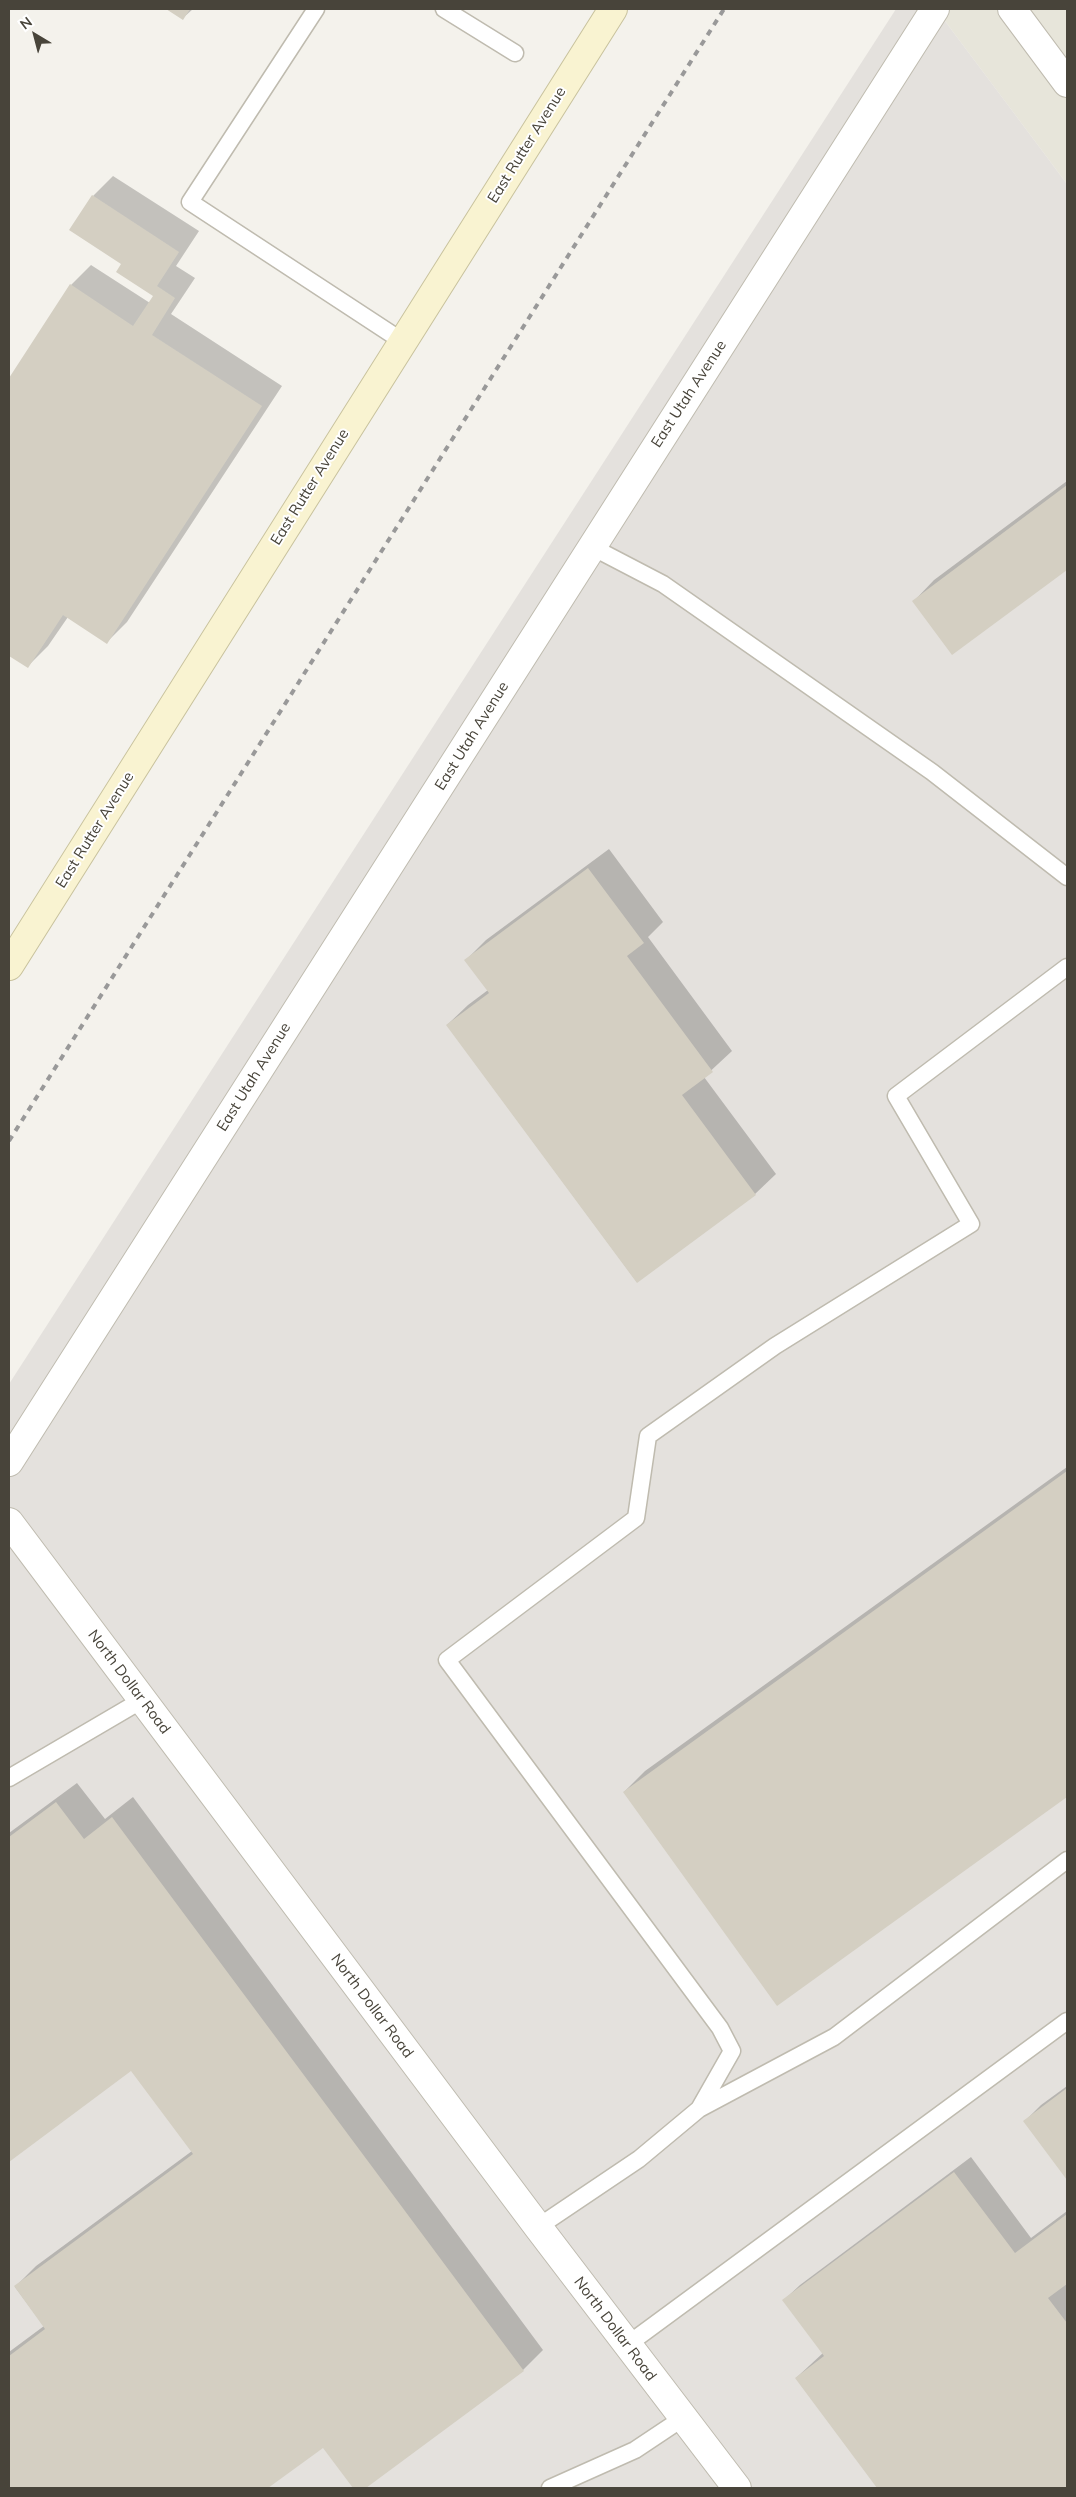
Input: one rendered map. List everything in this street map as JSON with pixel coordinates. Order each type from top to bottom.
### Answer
[{"type":"street","name":"East Rutter Avenue","points":[[9,966],[613,9]]},
{"type":"street","name":"East Utah Avenue","points":[[9,1462],[935,9]]},
{"type":"street","points":[[1012,9],[1067,83]]},
{"type":"street","name":"North Dollar Road","points":[[9,1522],[538,2227],[737,2488]]},
{"type":"lane","points":[[316,9],[190,202],[402,341]]},
{"type":"lane","points":[[444,9],[514,53]]},
{"type":"lane","points":[[592,547],[663,584],[932,772],[1067,877]]},
{"type":"lane","points":[[699,2109],[732,2051],[720,2028],[447,1660],[636,1518],[648,1436],[776,1346],[970,1224],[896,1096],[1067,967]]},
{"type":"lane","points":[[9,1778],[142,1700]]},
{"type":"lane","points":[[538,2227],[639,2159],[699,2109],[834,2037],[1067,1860]]},
{"type":"lane","points":[[627,2345],[1067,2021]]},
{"type":"lane","points":[[550,2488],[635,2450],[683,2418]]},
{"type":"shaded area","points":[[896,9],[936,9],[1067,184],[1067,2488],[9,2488],[9,1384]]},
{"type":"shaded area","points":[[936,9],[1067,9],[1067,184]]},
{"type":"building","points":[[166,9],[190,9],[183,20]]},
{"type":"building","points":[[92,195],[179,252],[157,286],[175,298],[152,335],[262,406],[107,644],[63,615],[28,668],[9,656],[9,378],[70,284],[133,326],[153,296],[116,272],[121,264],[69,230]]},
{"type":"building","points":[[1067,485],[1067,570],[952,655],[912,601]]},
{"type":"building","points":[[588,868],[644,943],[627,956],[713,1072],[682,1095],[756,1195],[637,1283],[446,1025],[489,993],[464,960]]},
{"type":"building","points":[[1067,1471],[1067,1797],[777,2006],[623,1792]]},
{"type":"building","points":[[56,1802],[84,1839],[112,1817],[524,2371],[366,2488],[353,2488],[323,2448],[268,2488],[9,2488],[9,2356],[45,2329],[14,2286],[193,2154],[131,2071],[9,2162],[9,1837]]},
{"type":"building","points":[[1067,2088],[1067,2180],[1023,2121]]},
{"type":"building","points":[[954,2172],[1015,2253],[1067,2214],[1067,2284],[1048,2298],[1067,2323],[1067,2488],[877,2488],[795,2378],[824,2356],[782,2300]]},
{"type":"railway","points":[[9,1141],[724,9]]}]
